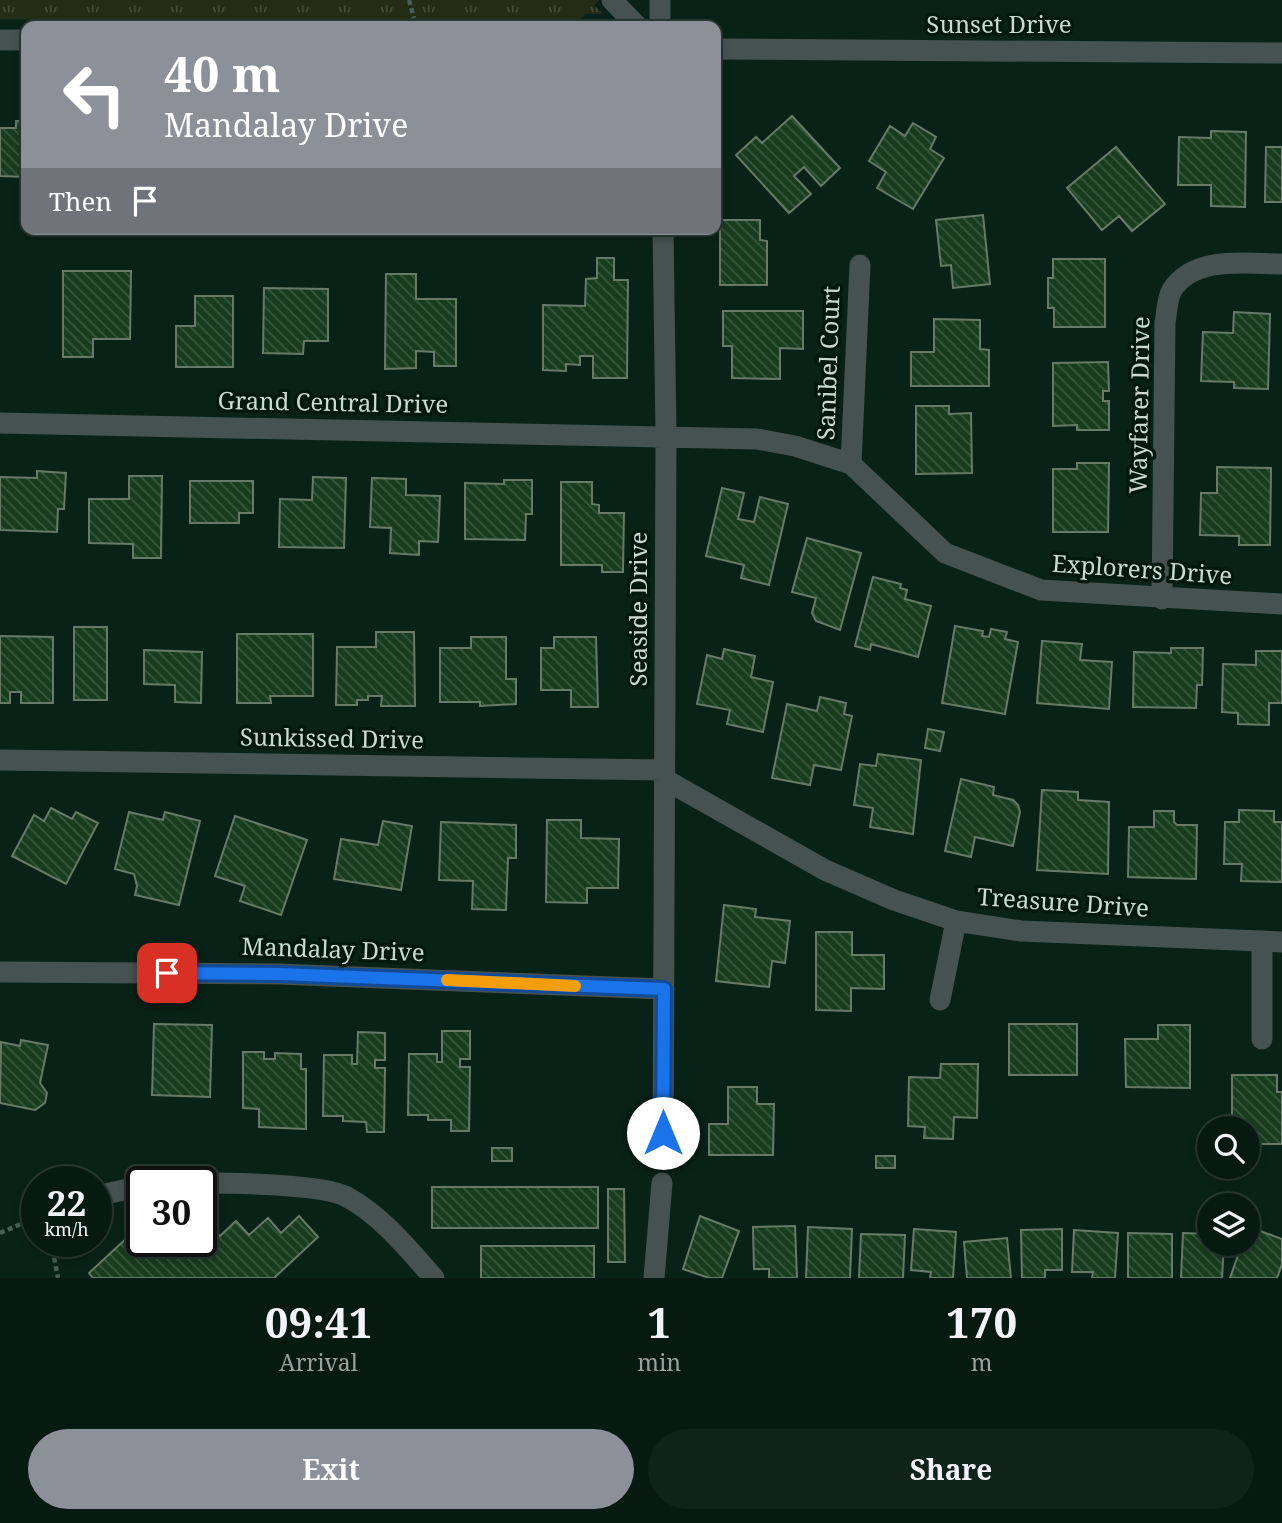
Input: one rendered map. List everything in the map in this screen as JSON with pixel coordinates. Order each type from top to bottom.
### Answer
[{"type":"street","points":[[612,0],[632,21]]},
{"type":"street","points":[[660,0],[660,21]]},
{"type":"street","points":[[0,40],[21,40]]},
{"type":"street","name":"Sunset Drive","points":[[721,49],[1282,53]]},
{"type":"street","name":"Seaside Drive","points":[[663,235],[666,435],[663,1158]]},
{"type":"street","name":"Wayfarer Drive","points":[[1162,599],[1165,322],[1171,291],[1184,278],[1200,269],[1224,263],[1282,264]]},
{"type":"street","name":"Sanibel Court","points":[[851,464],[860,265]]},
{"type":"street","name":"Grand Central Drive","points":[[0,423],[666,435]]},
{"type":"street","name":"Explorers Drive","points":[[666,435],[757,439],[795,446],[851,464],[946,553],[1041,590],[1282,604]]},
{"type":"street","name":"Sunkissed Drive","points":[[0,760],[664,774]]},
{"type":"street","name":"Treasure Drive","points":[[664,774],[824,870],[956,921],[1021,931],[1272,941]]},
{"type":"street","points":[[940,1000],[956,921]]},
{"type":"street","points":[[1262,1040],[1272,941]]},
{"type":"street","name":"Mandalay Drive","points":[[0,972],[279,974],[664,989]]},
{"type":"street","points":[[654,1278],[662,1183]]},
{"type":"street","points":[[217,1184],[291,1187],[346,1195],[395,1234],[434,1278]]},
{"type":"path","points":[[409,0],[414,18]]},
{"type":"path","points":[[0,1233],[21,1224]]},
{"type":"path","points":[[54,1257],[58,1278]]},
{"type":"green space","points":[[0,0],[599,0],[594,5],[603,14],[586,14],[578,21],[0,19]]},
{"type":"building","points":[[792,116],[840,168],[821,186],[804,167],[794,176],[811,194],[789,213],[736,155],[756,137],[762,143]]},
{"type":"building","points":[[16,121],[21,121],[21,177],[0,176],[0,128],[16,128]]},
{"type":"building","points":[[913,123],[936,137],[930,149],[944,158],[913,209],[877,188],[886,172],[869,161],[890,126],[905,136]]},
{"type":"building","points":[[1211,131],[1246,132],[1245,207],[1211,206],[1211,185],[1178,185],[1179,137],[1211,138]]},
{"type":"building","points":[[1116,147],[1165,204],[1132,231],[1119,216],[1102,230],[1067,188]]},
{"type":"building","points":[[1266,147],[1282,147],[1282,202],[1265,202]]},
{"type":"building","points":[[983,215],[990,284],[953,288],[951,265],[941,266],[936,220]]},
{"type":"building","points":[[721,220],[760,220],[760,240],[767,241],[767,285],[720,285]]},
{"type":"building","points":[[597,258],[614,258],[614,280],[628,280],[627,378],[593,378],[593,356],[580,356],[580,365],[566,364],[566,371],[543,370],[543,305],[585,306],[586,279],[597,278]]},
{"type":"building","points":[[1053,259],[1105,259],[1105,327],[1054,327],[1054,308],[1048,308],[1048,278],[1053,278]]},
{"type":"building","points":[[63,271],[131,271],[130,339],[93,339],[93,357],[63,357]]},
{"type":"building","points":[[386,274],[416,274],[416,299],[456,299],[456,366],[434,366],[434,352],[416,351],[416,368],[385,369]]},
{"type":"building","points":[[264,288],[328,289],[328,341],[304,341],[303,354],[263,353]]},
{"type":"building","points":[[195,296],[233,296],[233,367],[176,367],[176,326],[195,326]]},
{"type":"building","points":[[723,311],[803,311],[803,349],[780,348],[780,379],[732,378],[732,346],[723,346]]},
{"type":"building","points":[[1234,312],[1270,314],[1268,389],[1234,388],[1234,382],[1201,381],[1203,332],[1233,333]]},
{"type":"building","points":[[934,319],[980,320],[980,349],[989,350],[989,386],[911,386],[911,352],[934,352]]},
{"type":"building","points":[[1108,362],[1109,391],[1103,391],[1103,401],[1109,401],[1109,430],[1077,430],[1077,425],[1053,426],[1053,363]]},
{"type":"building","points":[[916,406],[949,406],[949,414],[971,413],[972,473],[916,474]]},
{"type":"building","points":[[1077,463],[1109,463],[1108,532],[1053,532],[1053,469],[1077,469]]},
{"type":"building","points":[[1217,467],[1271,468],[1270,545],[1239,545],[1239,536],[1200,535],[1201,493],[1217,493]]},
{"type":"building","points":[[37,471],[66,473],[64,509],[58,509],[57,532],[0,530],[0,477],[37,478]]},
{"type":"building","points":[[129,476],[162,476],[161,558],[133,558],[133,544],[89,543],[89,499],[129,499]]},
{"type":"building","points":[[313,477],[346,478],[344,548],[279,547],[280,499],[312,500]]},
{"type":"building","points":[[372,478],[406,479],[406,495],[440,496],[438,542],[419,541],[419,555],[390,553],[391,528],[370,527]]},
{"type":"building","points":[[504,480],[532,480],[532,514],[526,514],[525,540],[465,539],[465,483],[504,484]]},
{"type":"building","points":[[190,481],[253,481],[253,513],[239,513],[239,523],[190,523]]},
{"type":"building","points":[[561,482],[592,482],[592,504],[599,505],[599,513],[624,513],[623,572],[602,572],[602,565],[561,565]]},
{"type":"building","points":[[722,488],[744,493],[738,519],[754,522],[760,497],[788,504],[769,585],[741,578],[744,565],[706,556]]},
{"type":"building","points":[[807,538],[861,553],[840,630],[816,621],[812,613],[816,598],[792,592]]},
{"type":"building","points":[[873,577],[901,584],[900,588],[907,590],[905,599],[931,606],[918,657],[871,644],[870,650],[855,646]]},
{"type":"building","points":[[955,626],[983,631],[982,636],[989,637],[991,629],[1007,632],[1005,639],[1018,642],[1005,714],[942,703]]},
{"type":"building","points":[[74,627],[107,627],[107,700],[74,700]]},
{"type":"building","points":[[376,632],[414,632],[415,706],[381,706],[382,696],[368,696],[368,700],[357,700],[357,705],[336,705],[337,647],[376,647]]},
{"type":"building","points":[[237,634],[313,634],[313,696],[270,696],[271,703],[237,703]]},
{"type":"building","points":[[0,636],[53,637],[53,703],[21,703],[21,692],[10,692],[10,703],[0,703]]},
{"type":"building","points":[[471,637],[506,637],[506,679],[516,679],[516,704],[480,706],[480,702],[440,702],[440,648],[471,648]]},
{"type":"building","points":[[554,637],[596,637],[598,707],[571,707],[571,690],[541,690],[541,648],[554,648]]},
{"type":"building","points":[[1042,641],[1082,644],[1080,660],[1112,662],[1109,709],[1037,703]]},
{"type":"building","points":[[1171,648],[1203,648],[1202,685],[1197,685],[1196,708],[1133,707],[1134,652],[1171,653]]},
{"type":"building","points":[[724,649],[755,656],[751,677],[773,682],[763,732],[727,724],[730,710],[697,704],[707,655],[722,659]]},
{"type":"building","points":[[144,650],[202,652],[201,703],[175,702],[175,685],[144,684]]},
{"type":"building","points":[[1256,651],[1282,651],[1282,703],[1269,703],[1269,725],[1238,724],[1238,713],[1222,712],[1223,664],[1256,665]]},
{"type":"building","points":[[820,697],[846,703],[844,714],[852,716],[841,770],[814,765],[810,785],[772,778],[787,704],[817,711]]},
{"type":"building","points":[[928,729],[944,732],[940,751],[925,748]]},
{"type":"building","points":[[878,754],[921,760],[913,834],[870,827],[873,808],[854,805],[860,764],[876,766]]},
{"type":"building","points":[[961,779],[994,787],[993,795],[1013,800],[1018,805],[1020,812],[1013,846],[975,837],[971,857],[945,851]]},
{"type":"building","points":[[1042,790],[1078,792],[1078,800],[1109,802],[1108,874],[1037,870]]},
{"type":"building","points":[[51,808],[72,819],[76,812],[98,823],[66,884],[12,856],[34,815],[44,821]]},
{"type":"building","points":[[1239,810],[1274,811],[1274,822],[1282,822],[1282,882],[1241,881],[1242,864],[1224,864],[1225,822],[1239,822]]},
{"type":"building","points":[[1154,811],[1174,811],[1174,822],[1177,825],[1197,825],[1196,879],[1128,877],[1129,827],[1154,827]]},
{"type":"building","points":[[129,812],[163,820],[165,812],[200,821],[179,905],[135,895],[137,886],[134,874],[115,869]]},
{"type":"building","points":[[235,816],[307,840],[281,915],[240,901],[245,886],[215,876]]},
{"type":"building","points":[[547,820],[581,820],[581,838],[619,839],[618,888],[587,888],[587,903],[546,902]]},
{"type":"building","points":[[383,821],[412,826],[401,890],[334,879],[341,839],[378,845]]},
{"type":"building","points":[[441,822],[516,825],[516,858],[508,858],[506,910],[472,909],[473,881],[439,880]]},
{"type":"building","points":[[724,905],[756,909],[755,917],[790,921],[785,963],[772,961],[769,987],[716,981]]},
{"type":"building","points":[[816,932],[852,932],[852,955],[884,955],[884,989],[851,988],[851,1011],[816,1010]]},
{"type":"building","points":[[154,1024],[212,1025],[210,1097],[152,1095]]},
{"type":"building","points":[[1009,1024],[1077,1024],[1077,1075],[1009,1075]]},
{"type":"building","points":[[1158,1025],[1190,1025],[1190,1088],[1126,1087],[1125,1039],[1158,1039]]},
{"type":"building","points":[[442,1031],[470,1031],[470,1059],[460,1059],[460,1067],[470,1067],[469,1131],[451,1131],[451,1120],[428,1120],[428,1115],[408,1115],[409,1054],[437,1054],[437,1062],[442,1062]]},
{"type":"building","points":[[358,1032],[385,1033],[385,1060],[375,1060],[375,1068],[385,1068],[384,1132],[367,1132],[366,1122],[343,1121],[343,1116],[323,1116],[324,1055],[352,1055],[352,1064],[357,1064]]},
{"type":"building","points":[[21,1040],[48,1045],[40,1083],[47,1093],[45,1103],[35,1110],[0,1103],[1,1042],[20,1046]]},
{"type":"building","points":[[243,1052],[264,1052],[264,1059],[275,1059],[275,1053],[301,1054],[301,1069],[306,1069],[306,1129],[259,1127],[259,1109],[243,1108]]},
{"type":"building","points":[[941,1064],[978,1064],[977,1118],[954,1117],[953,1139],[924,1138],[925,1127],[908,1126],[909,1077],[940,1078]]},
{"type":"building","points":[[1232,1075],[1277,1075],[1277,1092],[1282,1092],[1282,1144],[1260,1144],[1260,1116],[1232,1116]]},
{"type":"building","points":[[728,1087],[757,1087],[757,1104],[774,1104],[773,1155],[709,1155],[709,1124],[728,1124]]},
{"type":"building","points":[[492,1148],[512,1148],[512,1161],[492,1161]]},
{"type":"building","points":[[876,1156],[895,1156],[895,1168],[876,1168]]},
{"type":"building","points":[[432,1187],[598,1187],[598,1228],[432,1228]]},
{"type":"building","points":[[608,1189],[624,1189],[625,1262],[608,1262]]},
{"type":"building","points":[[299,1216],[318,1237],[274,1278],[93,1278],[89,1273],[106,1257],[112,1257],[112,1252],[126,1239],[126,1257],[217,1257],[217,1233],[220,1236],[236,1221],[249,1235],[268,1218],[281,1233]]},
{"type":"building","points":[[700,1216],[739,1231],[722,1278],[709,1278],[683,1269]]},
{"type":"building","points":[[795,1226],[797,1278],[769,1278],[769,1269],[754,1269],[753,1227]]},
{"type":"building","points":[[808,1227],[852,1229],[850,1278],[806,1278]]},
{"type":"building","points":[[914,1229],[956,1232],[953,1278],[930,1278],[931,1272],[911,1270]]},
{"type":"building","points":[[1062,1229],[1062,1270],[1045,1270],[1045,1278],[1022,1278],[1021,1230]]},
{"type":"building","points":[[1074,1230],[1118,1233],[1115,1278],[1092,1278],[1093,1272],[1072,1272]]},
{"type":"building","points":[[1260,1231],[1282,1239],[1282,1264],[1277,1278],[1230,1278],[1238,1256],[1260,1256]]},
{"type":"building","points":[[1128,1233],[1172,1234],[1172,1278],[1128,1278]]},
{"type":"building","points":[[1183,1233],[1197,1234],[1197,1256],[1223,1256],[1222,1278],[1181,1278]]},
{"type":"building","points":[[861,1234],[905,1235],[903,1278],[859,1278]]},
{"type":"building","points":[[1007,1238],[1011,1278],[967,1278],[964,1242]]},
{"type":"building","points":[[481,1246],[594,1246],[594,1278],[481,1278]]},
{"type":"slow traffic","points":[[447,980],[575,986]]},
{"type":"route","points":[[167,973],[279,974],[664,989],[663,1133]]}]
